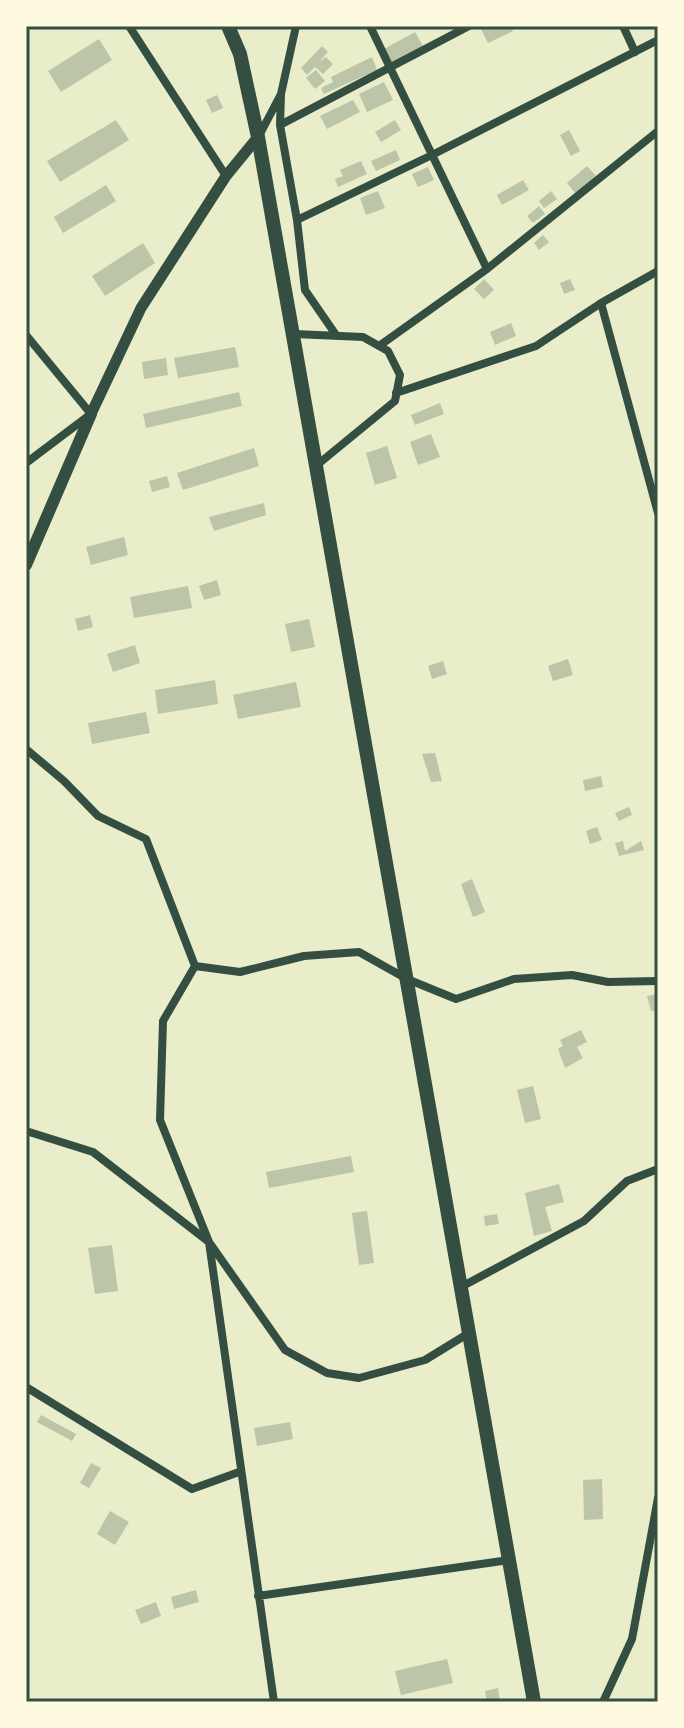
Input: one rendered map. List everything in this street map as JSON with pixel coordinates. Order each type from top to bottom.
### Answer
[{"type":"highway","points":[[228,26],[240,54],[258,137],[294,334],[534,1702]]},
{"type":"main road","points":[[27,561],[91,414]]},
{"type":"street","points":[[129,26],[226,176]]},
{"type":"street","points":[[296,26],[281,94],[280,125],[297,220],[305,290],[336,335]]},
{"type":"street","points":[[370,26],[487,269]]},
{"type":"street","points":[[280,125],[469,26]]},
{"type":"street","points":[[623,26],[635,52]]},
{"type":"street","points":[[297,220],[658,40]]},
{"type":"street","points":[[26,463],[91,414],[141,308],[226,176],[258,137],[281,94]]},
{"type":"street","points":[[379,346],[487,269],[658,131]]},
{"type":"street","points":[[396,393],[536,346],[601,303],[658,271]]},
{"type":"street","points":[[601,303],[658,513]]},
{"type":"street","points":[[294,334],[363,337],[388,351],[400,375],[395,401],[317,465]]},
{"type":"street","points":[[26,335],[91,414]]},
{"type":"street","points":[[26,749],[64,781],[98,816],[146,839],[195,966]]},
{"type":"street","points":[[195,966],[240,972],[304,956],[359,952],[407,979],[456,999],[514,979],[572,975],[608,982],[658,981]]},
{"type":"street","points":[[195,966],[163,1021],[160,1120],[209,1242],[285,1350],[327,1373],[359,1378],[425,1360],[469,1333]]},
{"type":"street","points":[[26,1131],[93,1152],[209,1242],[239,1472],[274,1702]]},
{"type":"street","points":[[461,1287],[584,1221],[627,1181],[658,1169]]},
{"type":"street","points":[[26,1387],[192,1489],[239,1472]]},
{"type":"street","points":[[603,1702],[632,1639],[658,1498]]},
{"type":"street","points":[[258,1596],[509,1560]]},
{"type":"building","points":[[511,26],[513,31],[488,43],[481,29]]},
{"type":"building","points":[[415,32],[424,48],[392,65],[384,49]]},
{"type":"building","points":[[99,39],[112,60],[61,92],[48,71]]},
{"type":"building","points":[[322,46],[328,52],[319,62],[326,57],[333,64],[323,74],[315,67],[307,75],[301,68]]},
{"type":"building","points":[[372,57],[377,70],[324,94],[321,88],[333,82],[331,77]]},
{"type":"building","points":[[316,70],[325,81],[315,89],[306,78]]},
{"type":"building","points":[[384,82],[393,100],[367,112],[359,94]]},
{"type":"building","points":[[217,95],[223,108],[212,113],[206,100]]},
{"type":"building","points":[[353,100],[360,112],[327,129],[320,116]]},
{"type":"building","points":[[116,120],[129,140],[60,182],[47,161]]},
{"type":"building","points":[[395,120],[401,130],[381,142],[375,132]]},
{"type":"building","points":[[569,130],[580,151],[571,156],[560,135]]},
{"type":"building","points":[[396,150],[400,160],[376,171],[371,161]]},
{"type":"building","points":[[361,161],[367,174],[338,187],[335,179],[343,176],[340,170]]},
{"type":"building","points":[[587,166],[596,176],[576,194],[567,183]]},
{"type":"building","points":[[428,167],[434,180],[418,187],[412,174]]},
{"type":"building","points":[[523,180],[529,190],[502,205],[497,195]]},
{"type":"building","points":[[106,185],[116,201],[63,233],[54,217]]},
{"type":"building","points":[[378,191],[385,208],[366,215],[360,198]]},
{"type":"building","points":[[551,191],[557,199],[544,208],[539,201]]},
{"type":"building","points":[[539,206],[545,214],[533,223],[527,216]]},
{"type":"building","points":[[543,235],[549,242],[539,250],[534,243]]},
{"type":"building","points":[[143,243],[155,263],[105,296],[92,276]]},
{"type":"building","points":[[484,279],[494,290],[484,299],[474,289]]},
{"type":"building","points":[[570,279],[575,290],[564,294],[560,283]]},
{"type":"building","points":[[511,323],[516,336],[495,345],[490,332]]},
{"type":"building","points":[[235,347],[239,367],[178,378],[174,358]]},
{"type":"building","points":[[166,358],[168,375],[144,379],[142,362]]},
{"type":"building","points":[[239,392],[242,406],[146,428],[143,414]]},
{"type":"building","points":[[440,403],[444,414],[415,425],[411,415]]},
{"type":"building","points":[[431,434],[440,457],[418,465],[410,442]]},
{"type":"building","points":[[387,446],[397,478],[375,485],[366,453]]},
{"type":"building","points":[[254,448],[259,466],[183,490],[177,473]]},
{"type":"building","points":[[167,476],[170,487],[152,492],[149,481]]},
{"type":"building","points":[[264,503],[266,515],[214,531],[209,517]]},
{"type":"building","points":[[124,537],[128,555],[91,565],[86,547]]},
{"type":"building","points":[[217,580],[221,595],[204,600],[199,586]]},
{"type":"building","points":[[188,586],[192,608],[134,618],[130,597]]},
{"type":"building","points":[[90,615],[93,627],[78,631],[75,619]]},
{"type":"building","points":[[309,619],[315,647],[291,652],[285,624]]},
{"type":"building","points":[[135,645],[140,663],[113,672],[107,654]]},
{"type":"building","points":[[568,659],[573,675],[553,681],[548,666]]},
{"type":"building","points":[[443,661],[447,674],[432,679],[428,666]]},
{"type":"building","points":[[215,680],[218,704],[158,714],[155,690]]},
{"type":"building","points":[[296,682],[301,707],[238,719],[233,695]]},
{"type":"building","points":[[146,712],[150,733],[92,744],[88,723]]},
{"type":"building","points":[[435,753],[442,781],[431,782],[422,754]]},
{"type":"building","points":[[601,776],[603,787],[585,791],[583,780]]},
{"type":"building","points":[[629,807],[632,815],[619,821],[615,813]]},
{"type":"building","points":[[597,827],[602,840],[590,844],[586,831]]},
{"type":"building","points":[[623,841],[625,851],[641,841],[644,850],[619,856],[615,843]]},
{"type":"building","points":[[472,879],[485,912],[473,917],[461,884]]},
{"type":"building","points":[[658,994],[658,1010],[651,1011],[647,996]]},
{"type":"building","points":[[581,1030],[587,1042],[577,1047],[583,1058],[565,1068],[558,1049],[563,1046],[560,1040]]},
{"type":"building","points":[[533,1086],[541,1119],[525,1123],[517,1090]]},
{"type":"building","points":[[351,1156],[354,1172],[269,1188],[266,1172]]},
{"type":"building","points":[[559,1184],[564,1202],[545,1207],[552,1231],[534,1236],[525,1193]]},
{"type":"building","points":[[367,1211],[374,1263],[359,1265],[352,1213]]},
{"type":"building","points":[[497,1214],[499,1224],[485,1226],[484,1216]]},
{"type":"building","points":[[112,1245],[118,1291],[95,1294],[88,1248]]},
{"type":"building","points":[[41,1415],[76,1434],[72,1441],[37,1422]]},
{"type":"building","points":[[290,1422],[293,1439],[257,1446],[254,1428]]},
{"type":"building","points":[[91,1463],[101,1468],[89,1488],[80,1483]]},
{"type":"building","points":[[602,1479],[603,1519],[584,1520],[583,1480]]},
{"type":"building","points":[[110,1511],[129,1522],[115,1545],[97,1534]]},
{"type":"building","points":[[196,1590],[199,1602],[174,1609],[171,1597]]},
{"type":"building","points":[[156,1602],[161,1616],[141,1624],[135,1610]]},
{"type":"building","points":[[447,1659],[453,1683],[401,1695],[395,1671]]},
{"type":"building","points":[[498,1688],[500,1702],[487,1702],[485,1691]]}]
